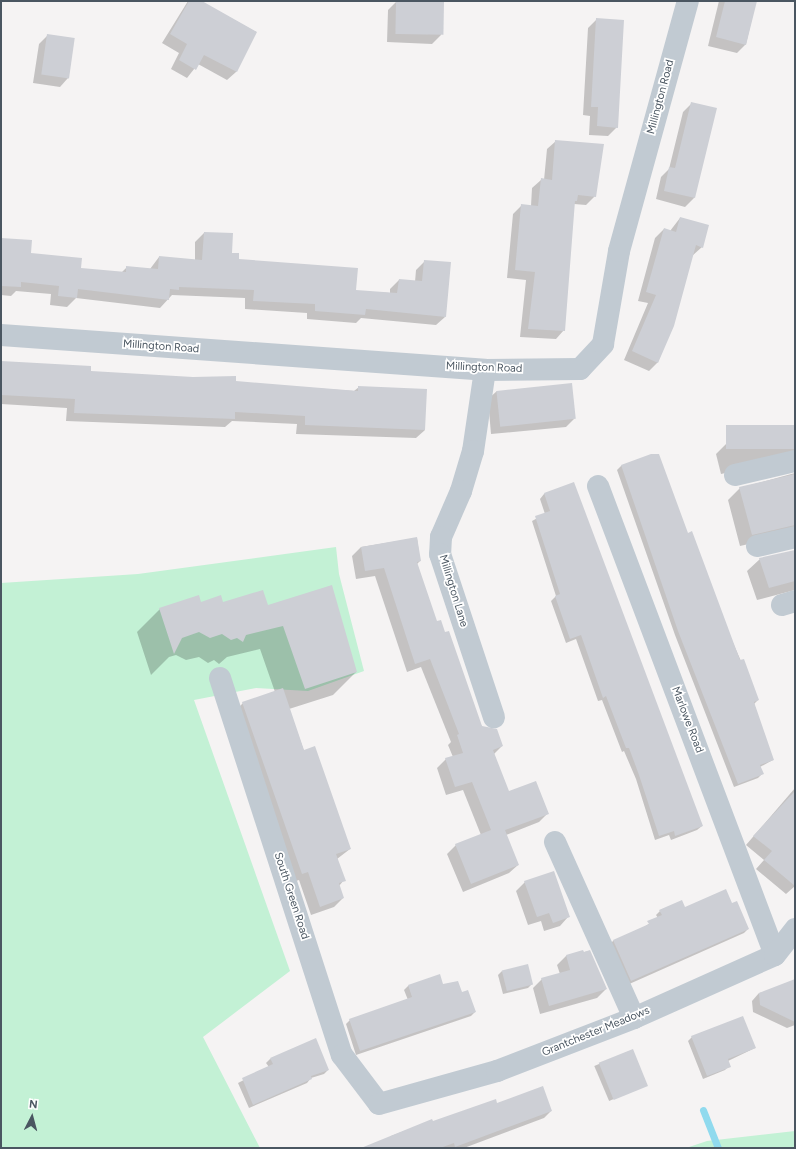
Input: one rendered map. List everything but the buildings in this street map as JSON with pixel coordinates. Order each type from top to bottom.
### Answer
[{"type":"street","name":"Millington Road","points":[[1,335],[485,370],[580,369],[603,344],[619,251],[688,1]]},
{"type":"street","name":"Millington Lane","points":[[485,370],[473,451],[461,491],[441,537],[440,554],[494,718]]},
{"type":"street","points":[[735,475],[795,462]]},
{"type":"street","name":"Marlowe Road","points":[[598,486],[775,955]]},
{"type":"street","points":[[757,546],[795,536]]},
{"type":"street","name":"South Green Road","points":[[220,678],[342,1055],[379,1104]]},
{"type":"street","points":[[555,842],[634,1018]]},
{"type":"street","name":"Grantchester Meadows","points":[[379,1104],[497,1071],[634,1018],[775,955],[795,929]]},
{"type":"green space","points":[[336,547],[339,574],[364,671],[308,691],[256,688],[194,700],[290,971],[203,1037],[260,1148],[1,1148],[1,583],[138,574]]},
{"type":"green space","points":[[795,1131],[795,1148],[686,1148],[707,1141]]},
{"type":"waterway","points":[[703,1110],[718,1148]]}]
